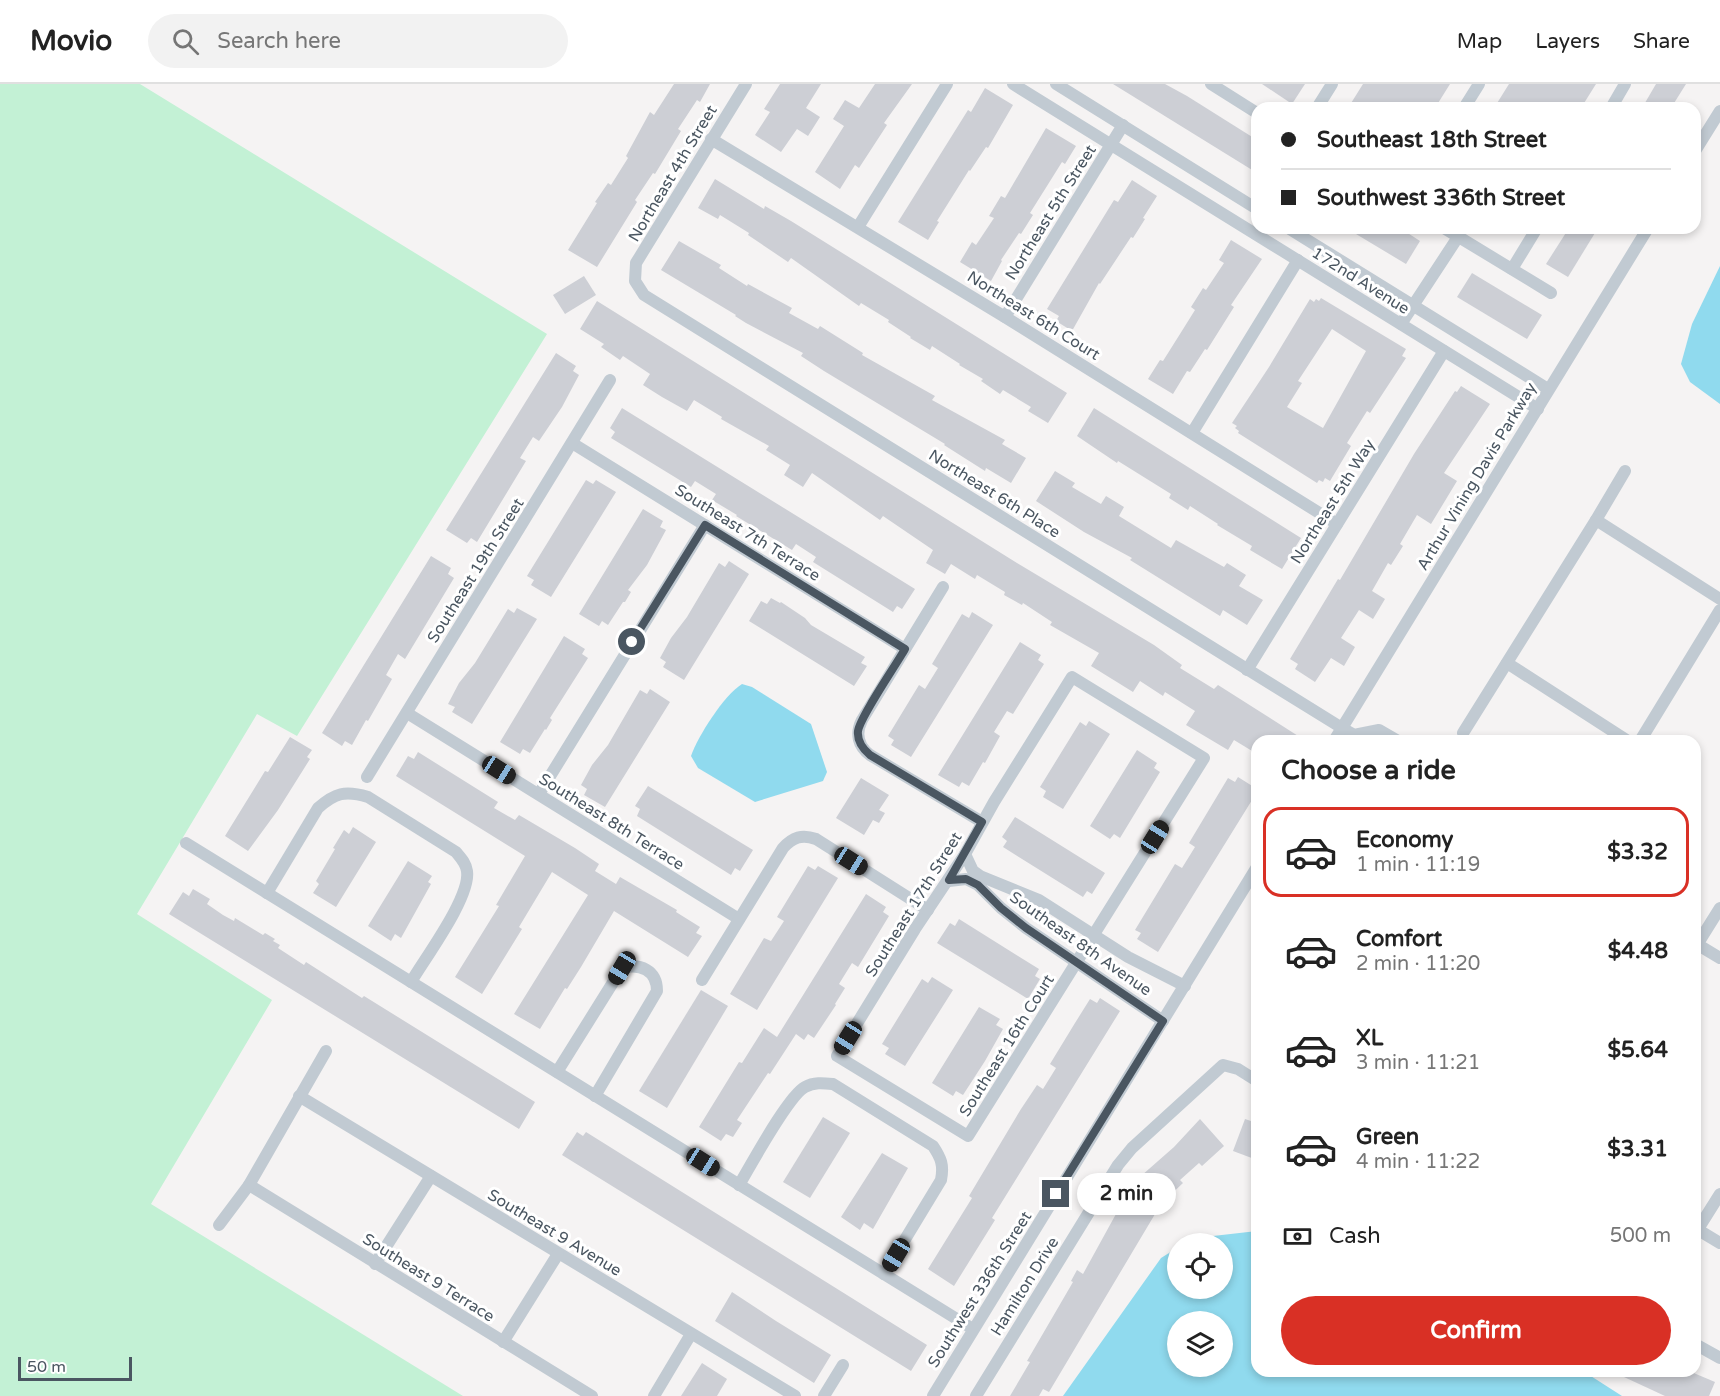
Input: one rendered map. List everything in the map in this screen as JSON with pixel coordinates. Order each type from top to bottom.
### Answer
[{"type":"street","name":"Northeast 4th Street","points":[[635,281],[636,262],[746,84]]},
{"type":"street","points":[[858,227],[947,84]]},
{"type":"street","name":"172nd Avenue","points":[[1014,84],[1251,231]]},
{"type":"street","points":[[1056,84],[1251,205]]},
{"type":"street","points":[[1211,84],[1251,109]]},
{"type":"street","points":[[1321,102],[1332,84]]},
{"type":"street","points":[[1468,102],[1479,84]]},
{"type":"street","points":[[1614,102],[1625,84]]},
{"type":"street","points":[[1701,141],[1720,111]]},
{"type":"street","name":"Northeast 5th Street","points":[[1005,316],[1123,125]]},
{"type":"street","name":"Northeast 6th Court","points":[[711,139],[1005,316],[1337,524]]},
{"type":"street","name":"172nd Avenue","points":[[1256,234],[1538,409]]},
{"type":"street","name":"172nd Avenue","points":[[1298,234],[1548,389]]},
{"type":"street","points":[[1453,234],[1551,293]]},
{"type":"street","points":[[1512,269],[1533,234]]},
{"type":"street","name":"Arthur Vining Davis Parkway","points":[[1338,735],[1644,234]]},
{"type":"street","points":[[1401,324],[1458,237]]},
{"type":"street","points":[[1192,433],[1298,260]]},
{"type":"street","name":"Northeast 6th Place","points":[[635,281],[644,295],[1351,735]]},
{"type":"street","name":"Northeast 5th Way","points":[[1247,670],[1444,351]]},
{"type":"street","name":"Southeast 19th Street","points":[[367,777],[610,380]]},
{"type":"street","name":"Southeast 7th Terrace","points":[[572,443],[905,649]]},
{"type":"street","points":[[1463,733],[1625,471]]},
{"type":"street","points":[[1596,520],[1720,599]]},
{"type":"street","points":[[539,795],[705,525]]},
{"type":"street","points":[[943,587],[862,720],[858,737],[862,747],[870,755],[982,822]]},
{"type":"street","points":[[1644,735],[1720,610]]},
{"type":"street","points":[[1507,663],[1619,735]]},
{"type":"street","name":"Southeast 16th Court","points":[[968,1136],[1204,758],[1072,677]]},
{"type":"street","name":"Southeast 17th Street","points":[[968,1136],[837,1056],[928,910],[966,854],[982,822],[1072,677]]},
{"type":"street","name":"Southeast 8th Terrace","points":[[406,712],[739,919]]},
{"type":"street","points":[[1364,735],[1379,730],[1388,735]]},
{"type":"street","points":[[267,893],[318,808],[330,797],[343,793],[368,796],[456,852],[464,862],[467,872],[463,896],[411,982]]},
{"type":"street","points":[[702,980],[783,848],[793,839],[800,837],[816,839],[928,910]]},
{"type":"street","points":[[186,843],[974,1329]]},
{"type":"street","name":"Southeast 8th Avenue","points":[[966,854],[973,871],[986,879],[1024,893],[1063,913],[1128,957],[1185,986]]},
{"type":"street","points":[[1185,986],[1251,877]]},
{"type":"street","name":"Southeast 8th Avenue","points":[[949,880],[972,881],[1008,914],[1163,1021]]},
{"type":"street","points":[[1008,914],[1008,906],[1012,897],[1024,893]]},
{"type":"street","points":[[1701,937],[1720,908]]},
{"type":"street","points":[[1701,948],[1720,958]]},
{"type":"street","points":[[557,1072],[622,968],[632,965],[643,967],[653,974],[657,983],[657,991],[595,1096]]},
{"type":"street","name":"Southwest 336th Street","points":[[933,1396],[1185,986]]},
{"type":"street","points":[[219,1225],[249,1185],[326,1051]]},
{"type":"street","name":"Hamilton Drive","points":[[976,1396],[1118,1165],[1132,1148],[1224,1065],[1238,1069],[1251,1077]]},
{"type":"street","points":[[739,1185],[791,1100],[804,1087],[818,1083],[833,1084],[933,1146],[944,1167],[941,1180],[884,1274]]},
{"type":"street","name":"Southeast 9 Avenue","points":[[299,1096],[795,1396]]},
{"type":"street","points":[[375,1264],[431,1176]]},
{"type":"street","name":"Southeast 9 Terrace","points":[[249,1185],[592,1396]]},
{"type":"street","points":[[1701,1221],[1720,1194]]},
{"type":"street","points":[[1701,1231],[1720,1243]]},
{"type":"street","points":[[503,1342],[558,1254]]},
{"type":"street","points":[[654,1396],[691,1334]]},
{"type":"street","points":[[1701,1347],[1718,1357]]},
{"type":"street","points":[[824,1396],[843,1365]]},
{"type":"green space","points":[[0,84],[140,84],[547,334],[297,736],[257,714],[137,914],[272,1000],[151,1204],[463,1396],[0,1396]]},
{"type":"water","points":[[1720,266],[1720,404],[1690,382],[1681,364],[1692,324]]},
{"type":"water","points":[[742,684],[752,687],[811,724],[827,772],[823,781],[755,802],[698,768],[691,756],[699,738],[727,697]]},
{"type":"water","points":[[1251,1232],[1251,1377],[1592,1377],[1622,1396],[1063,1396],[1161,1258],[1167,1254],[1167,1299],[1233,1299],[1233,1234]]},
{"type":"building","points":[[674,84],[710,84],[700,102],[697,100],[678,129],[681,131],[655,174],[653,173],[635,200],[637,202],[597,267],[568,250],[597,203],[595,202],[608,183],[611,185],[628,158],[626,156],[650,112],[654,115]]},
{"type":"building","points":[[780,84],[821,84],[806,108],[820,117],[808,136],[797,129],[781,152],[755,135],[770,112],[764,109]]},
{"type":"building","points":[[875,84],[912,84],[884,123],[887,125],[859,168],[855,165],[840,189],[815,172],[844,126],[833,119],[845,100],[859,108]]},
{"type":"building","points":[[1113,84],[1165,84],[1187,96],[1251,136],[1251,169]]},
{"type":"building","points":[[1262,84],[1305,84],[1293,102],[1289,102]]},
{"type":"building","points":[[1363,84],[1450,84],[1439,102],[1352,102]]},
{"type":"building","points":[[1509,84],[1596,84],[1585,102],[1498,102]]},
{"type":"building","points":[[1656,84],[1686,84],[1675,102],[1646,102]]},
{"type":"building","points":[[985,88],[1013,105],[988,148],[986,147],[969,170],[937,221],[939,222],[928,240],[898,222],[968,110],[971,112]]},
{"type":"building","points":[[1046,128],[1076,146],[1065,164],[1062,162],[1030,213],[1033,215],[1001,260],[991,281],[960,262],[972,242],[976,245],[994,218],[989,216],[1001,196],[1005,198]]},
{"type":"building","points":[[715,179],[764,209],[765,206],[791,221],[1067,393],[1048,423],[1028,411],[1031,407],[1003,390],[1000,394],[960,364],[932,346],[930,350],[910,338],[888,322],[889,320],[861,303],[859,306],[791,258],[788,262],[720,215],[718,219],[698,208]]},
{"type":"building","points":[[1132,180],[1157,196],[1133,238],[1131,237],[1099,283],[1072,331],[1056,321],[1059,316],[1047,309],[1114,200],[1118,202]]},
{"type":"building","points":[[1356,234],[1409,234],[1420,241],[1406,264]]},
{"type":"building","points":[[1565,234],[1594,234],[1568,277],[1546,264]]},
{"type":"building","points":[[1231,240],[1262,259],[1231,305],[1234,307],[1207,350],[1205,349],[1190,372],[1187,371],[1173,394],[1148,379],[1160,360],[1163,361],[1195,310],[1191,307],[1203,288],[1206,290],[1224,263],[1219,260]]},
{"type":"building","points":[[679,241],[721,265],[719,268],[747,286],[748,284],[792,308],[789,313],[818,329],[820,326],[863,353],[862,355],[935,396],[932,400],[1005,440],[1002,444],[1026,458],[1011,483],[986,468],[985,471],[945,444],[824,371],[801,356],[803,353],[746,323],[661,270]]},
{"type":"building","points":[[1472,273],[1542,315],[1527,339],[1457,297]]},
{"type":"building","points":[[584,276],[596,295],[565,314],[553,295]]},
{"type":"building","points":[[1321,298],[1406,349],[1402,356],[1406,358],[1370,413],[1367,411],[1347,443],[1351,446],[1330,481],[1325,478],[1323,482],[1319,480],[1317,483],[1238,433],[1239,431],[1235,428],[1237,426],[1232,423],[1310,299],[1314,302],[1316,299],[1319,301]],"holes":[[[1332,329],[1366,351],[1323,428],[1287,407],[1302,383],[1298,381]]]},
{"type":"building","points":[[597,301],[1017,563],[1154,645],[1182,665],[1180,668],[1214,689],[1218,685],[1297,735],[1251,735],[1251,750],[1234,740],[1228,750],[1186,725],[1195,711],[1165,692],[1163,696],[1140,681],[1133,692],[1091,666],[1099,653],[1050,625],[1052,622],[1023,603],[1022,605],[1004,595],[1005,592],[977,575],[975,579],[951,564],[945,574],[926,563],[933,550],[883,516],[880,520],[812,473],[803,487],[784,475],[790,465],[766,450],[769,446],[721,419],[722,417],[694,400],[687,411],[662,397],[643,385],[650,374],[623,356],[620,360],[601,347],[604,344],[580,329]]},
{"type":"building","points":[[556,353],[576,366],[573,371],[579,375],[562,407],[539,441],[533,437],[520,458],[526,461],[477,542],[471,538],[467,543],[446,530]]},
{"type":"building","points":[[1461,386],[1490,404],[1444,473],[1457,481],[1431,524],[1417,515],[1400,544],[1403,546],[1391,565],[1388,563],[1372,591],[1385,599],[1373,619],[1359,610],[1341,638],[1355,647],[1344,666],[1331,658],[1315,682],[1295,669],[1298,664],[1290,659],[1338,579],[1340,580],[1414,454],[1455,391],[1457,392]]},
{"type":"building","points":[[622,408],[915,589],[902,609],[897,606],[893,612],[813,562],[816,557],[796,544],[792,550],[736,516],[712,500],[716,494],[695,481],[691,487],[611,438],[615,432],[610,428]]},
{"type":"building","points":[[1094,408],[1301,538],[1282,569],[1250,550],[1252,546],[1190,506],[1188,510],[1169,498],[1171,494],[1118,461],[1117,463],[1077,436]]},
{"type":"building","points":[[1055,471],[1075,483],[1072,487],[1101,504],[1106,496],[1124,507],[1119,516],[1171,548],[1176,540],[1224,567],[1227,563],[1246,575],[1239,586],[1263,600],[1247,625],[1223,610],[1220,616],[1130,560],[1132,558],[1084,532],[1036,501]]},
{"type":"building","points":[[586,480],[593,484],[596,480],[616,492],[551,597],[531,585],[534,580],[527,576]]},
{"type":"building","points":[[643,509],[663,521],[660,527],[666,530],[647,565],[628,590],[631,592],[625,602],[608,625],[602,621],[599,626],[579,614]]},
{"type":"building","points":[[431,556],[451,568],[448,574],[454,578],[405,659],[398,654],[386,675],[392,679],[352,745],[345,741],[342,746],[322,733]]},
{"type":"building","points":[[729,561],[749,574],[684,680],[663,667],[666,662],[660,658],[719,563],[725,567]]},
{"type":"building","points":[[771,598],[781,602],[805,618],[811,625],[865,657],[861,663],[867,666],[854,686],[749,621],[761,601],[767,604]]},
{"type":"building","points":[[517,608],[537,619],[472,724],[452,712],[455,707],[448,704],[459,683],[475,663],[508,609],[514,613]]},
{"type":"building","points":[[972,612],[993,625],[911,757],[891,745],[894,740],[888,736],[919,685],[925,689],[938,668],[932,664],[962,614],[969,618]]},
{"type":"building","points":[[564,636],[585,649],[582,654],[588,658],[530,753],[523,749],[520,754],[500,742]]},
{"type":"building","points":[[1020,642],[1041,655],[1038,660],[1044,664],[1013,714],[1007,711],[994,732],[1000,736],[985,763],[983,762],[969,786],[962,782],[959,787],[938,775]]},
{"type":"building","points":[[650,689],[670,702],[605,807],[584,795],[587,789],[581,785],[592,765],[608,745],[640,690],[647,694]]},
{"type":"building","points":[[1089,721],[1110,734],[1063,809],[1043,797],[1046,791],[1040,787],[1080,722],[1086,726]]},
{"type":"building","points":[[290,737],[312,750],[307,757],[310,759],[278,810],[248,851],[225,836],[265,771],[268,772]]},
{"type":"building","points":[[1137,750],[1157,763],[1154,768],[1160,772],[1120,838],[1114,834],[1110,839],[1090,826]]},
{"type":"building","points":[[418,752],[498,802],[494,808],[515,820],[519,815],[599,864],[595,871],[616,884],[620,877],[677,910],[676,912],[700,927],[696,933],[702,936],[688,957],[614,911],[540,1029],[514,1014],[588,895],[552,872],[519,927],[522,929],[482,994],[455,977],[499,906],[496,905],[525,856],[396,776],[408,756],[414,759]]},
{"type":"building","points":[[1238,777],[1251,785],[1251,802],[1158,952],[1137,939],[1141,933],[1135,930],[1175,864],[1182,868],[1195,847],[1189,843],[1228,778],[1235,782]]},
{"type":"building","points":[[861,778],[889,795],[879,810],[885,813],[879,823],[873,820],[864,835],[836,818]]},
{"type":"building","points":[[648,786],[753,850],[740,871],[735,868],[731,875],[637,816],[640,809],[635,806]]},
{"type":"building","points":[[1015,817],[1105,873],[1092,894],[1087,891],[1083,897],[1003,847],[1007,841],[1002,837]]},
{"type":"building","points":[[353,827],[376,842],[336,907],[313,893],[319,884],[316,881],[335,849],[333,848],[344,830],[349,834]]},
{"type":"building","points":[[408,861],[432,876],[428,882],[431,884],[401,938],[395,934],[391,941],[368,926]]},
{"type":"building","points":[[808,866],[815,870],[818,866],[838,878],[757,1010],[730,994],[764,938],[771,941],[784,921],[777,917]]},
{"type":"building","points":[[193,889],[210,899],[207,904],[223,915],[234,921],[235,918],[263,935],[265,933],[275,939],[273,941],[280,945],[278,948],[304,965],[306,962],[362,998],[364,996],[535,1102],[519,1129],[169,914],[183,892],[189,896]]},
{"type":"building","points":[[866,894],[886,907],[883,912],[889,916],[858,967],[852,963],[839,984],[845,988],[814,1038],[808,1034],[804,1040],[796,1034],[737,1120],[742,1123],[733,1137],[726,1134],[721,1141],[699,1127],[739,1062],[742,1063],[764,1028],[777,1037]]},
{"type":"building","points":[[959,919],[1039,969],[1035,976],[1040,979],[1028,999],[937,943],[950,923],[955,926]]},
{"type":"building","points":[[932,977],[953,990],[905,1066],[885,1054],[889,1048],[882,1044],[922,979],[928,983]]},
{"type":"building","points":[[701,990],[728,1006],[667,1108],[639,1091]]},
{"type":"building","points":[[1100,998],[1120,1011],[992,1218],[995,1220],[954,1286],[928,1269],[972,1198],[969,1196],[1021,1109],[1037,1085],[1043,1089],[1056,1068],[1050,1064],[1090,999],[1097,1003]]},
{"type":"building","points":[[979,1007],[1000,1019],[996,1025],[1003,1029],[963,1095],[956,1091],[953,1096],[932,1083]]},
{"type":"building","points":[[823,1117],[850,1133],[810,1198],[783,1182]]},
{"type":"building","points":[[1200,1119],[1224,1146],[1202,1166],[1199,1163],[1180,1180],[1183,1183],[1161,1204],[1049,1392],[1043,1389],[1039,1396],[1010,1396],[1030,1362],[1027,1361],[1073,1282],[1071,1281],[1077,1270],[1083,1274],[1133,1183],[1174,1147]]},
{"type":"building","points":[[1245,1119],[1251,1121],[1251,1158],[1233,1151]]},
{"type":"building","points":[[577,1132],[583,1136],[586,1132],[927,1345],[911,1371],[562,1155]]},
{"type":"building","points":[[882,1153],[908,1168],[873,1229],[864,1223],[860,1230],[841,1217]]},
{"type":"building","points":[[732,1292],[831,1355],[814,1383],[715,1321]]},
{"type":"building","points":[[702,1363],[727,1379],[717,1396],[681,1396]]},
{"type":"building","points":[[1701,1376],[1715,1382],[1709,1396],[1665,1396],[1624,1377]]},
{"type":"route","points":[[632,642],[705,525],[905,649],[862,720],[858,728],[858,737],[862,747],[870,755],[982,822],[966,854],[949,880],[972,881],[1015,920],[1163,1021],[1056,1194]]}]
